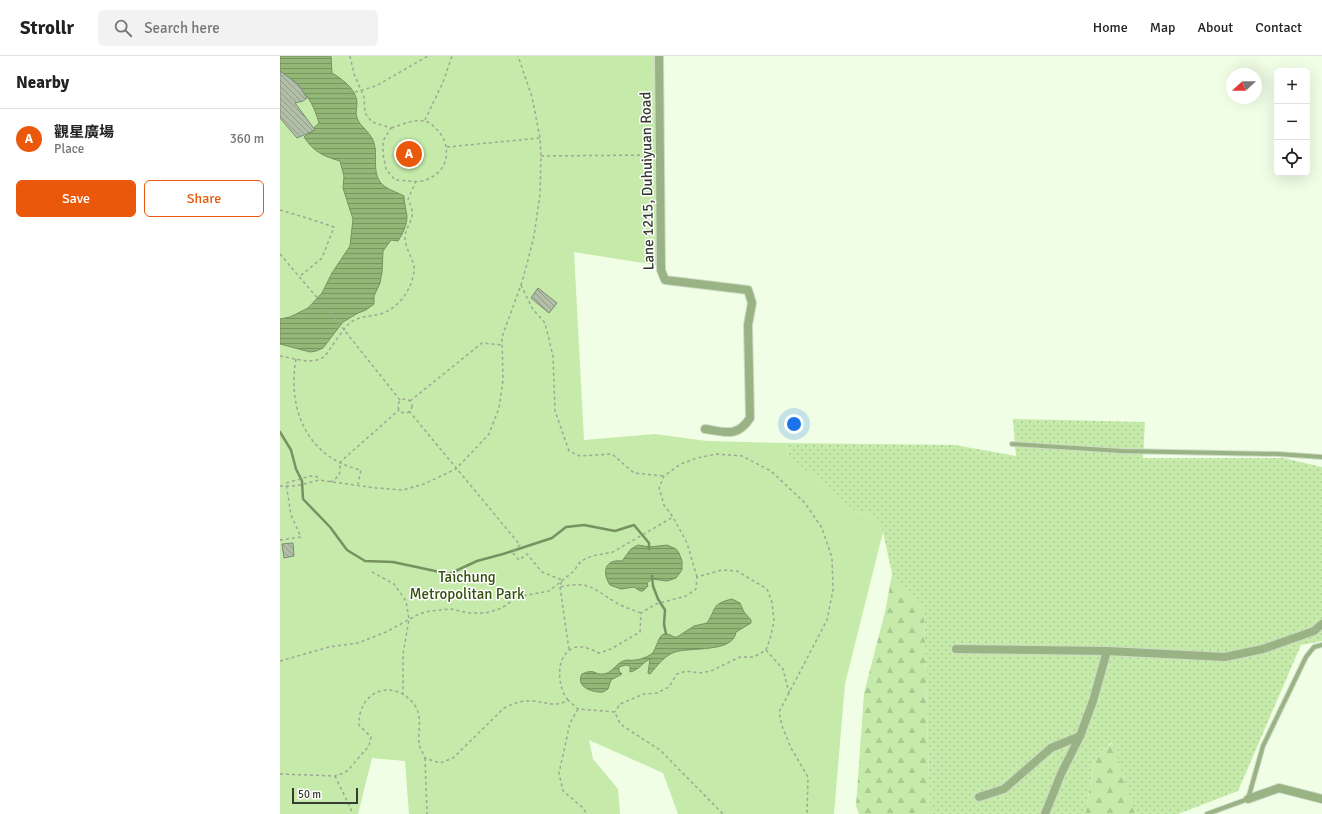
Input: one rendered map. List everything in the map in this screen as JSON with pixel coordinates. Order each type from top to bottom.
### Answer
[{"type":"street","name":"Lane 1215, Duhuiyuan Road","points":[[658,56],[661,270],[665,280],[748,290],[752,303],[748,325],[750,418],[745,425],[731,432],[705,429]]},
{"type":"street","points":[[956,649],[1107,651],[1225,656],[1263,650],[1314,631],[1322,624]]},
{"type":"street","points":[[1045,814],[1061,774],[1080,736],[1093,701],[1107,651]]},
{"type":"street","points":[[979,797],[1004,789],[1051,748],[1080,736]]},
{"type":"street","points":[[1248,799],[1279,788],[1322,799]]},
{"type":"lane","points":[[1012,444],[1122,452],[1278,454],[1322,457]]},
{"type":"lane","points":[[1207,814],[1248,799],[1266,739],[1306,657],[1314,647],[1322,645]]},
{"type":"path","points":[[350,56],[354,74],[364,97],[365,113],[372,122],[391,128],[413,121],[425,120],[440,131],[447,148],[446,159],[436,176],[427,180],[395,180],[386,170],[383,154],[383,141],[391,128]]},
{"type":"path","points":[[355,92],[376,86],[428,56]]},
{"type":"path","points":[[425,120],[443,82],[452,56]]},
{"type":"path","points":[[280,486],[296,486],[319,480],[358,484],[376,488],[403,490],[424,484],[456,468],[488,434],[499,408],[503,380],[502,337],[521,284],[534,236],[540,194],[540,138],[532,97],[518,56]]},
{"type":"path","points":[[447,148],[540,138]]},
{"type":"path","points":[[541,156],[660,155]]},
{"type":"path","points":[[280,356],[312,361],[321,359],[325,356],[349,323],[359,318],[379,315],[387,312],[404,296],[411,283],[414,270],[404,238],[406,229],[412,219],[412,210],[408,199],[416,181]]},
{"type":"path","points":[[280,210],[334,227],[322,258],[300,278]]},
{"type":"path","points":[[280,254],[341,326],[400,400]]},
{"type":"path","points":[[521,284],[532,308],[545,323],[553,356],[555,411],[569,451],[580,456],[612,454],[634,473],[664,476]]},
{"type":"path","points":[[410,401],[482,343],[502,345]]},
{"type":"path","points":[[296,359],[294,373],[296,410],[304,429],[329,457],[347,467],[361,470],[358,484]]},
{"type":"path","points":[[400,400],[405,399],[410,401]]},
{"type":"path","points":[[400,400],[397,406],[403,413],[409,411],[412,407],[410,401]]},
{"type":"path","points":[[339,463],[399,410]]},
{"type":"path","points":[[409,411],[520,545],[512,552],[519,560],[527,554],[542,572],[562,580]]},
{"type":"path","points":[[641,613],[656,604],[686,596],[696,589],[697,577],[688,543],[673,517],[664,505],[659,488],[664,476],[681,464],[697,458],[716,454],[742,456],[771,471],[806,503],[822,528],[832,558],[833,590],[827,620],[779,712],[782,726],[808,777],[807,814]]},
{"type":"path","points":[[328,482],[336,479],[339,475],[339,463]]},
{"type":"path","points":[[280,540],[300,538],[290,515],[286,482],[311,476],[318,477]]},
{"type":"path","points":[[280,661],[329,647],[358,643],[386,632],[419,614],[430,611],[451,609],[469,613],[486,613],[502,608],[516,597],[549,591],[573,572],[581,560],[612,552],[673,517]]},
{"type":"path","points":[[697,577],[722,570],[737,571],[767,589],[772,602],[774,621],[766,650],[754,657],[740,657],[711,671],[700,673],[686,671],[677,674],[670,687],[657,693],[644,694],[620,704],[616,712],[618,720],[623,726],[660,750],[723,814]]},
{"type":"path","points":[[372,572],[394,584],[406,601],[409,619],[403,654],[403,694]]},
{"type":"path","points":[[562,580],[560,587],[569,650]]},
{"type":"path","points":[[560,587],[574,584],[589,585],[616,603],[641,613]]},
{"type":"path","points":[[616,712],[578,709],[568,700],[563,694],[560,674],[562,658],[569,650],[577,647],[589,648],[599,653],[611,649],[640,632],[641,613]]},
{"type":"path","points":[[766,650],[783,669],[789,693]]},
{"type":"path","points":[[280,774],[335,776],[348,770],[369,746],[371,737],[359,725],[359,715],[368,698],[378,691],[394,691],[403,694],[416,708],[420,726],[420,744],[425,758],[427,814]]},
{"type":"path","points":[[425,758],[440,763],[454,758],[504,708],[514,703],[529,701],[561,705],[568,700]]},
{"type":"path","points":[[578,709],[570,722],[559,773],[563,791],[582,806],[587,814]]},
{"type":"path","points":[[335,776],[351,810],[351,814]]},
{"type":"green space","name":"Taichung Metropolitan Park","points":[[280,56],[655,56],[656,265],[574,252],[584,440],[655,434],[707,441],[786,443],[788,456],[856,512],[870,514],[883,532],[845,684],[834,814],[678,814],[663,773],[589,740],[593,759],[618,789],[620,814],[409,814],[405,761],[372,758],[358,814],[280,814]]},
{"type":"green space","points":[[1013,419],[1145,422],[1143,458],[1283,458],[1322,467],[1322,641],[1301,645],[1238,791],[1178,814],[1135,814],[1112,742],[1095,758],[1085,814],[930,814],[924,612],[892,574],[883,532],[870,514],[856,512],[788,456],[786,443],[955,445],[1016,456]]},
{"type":"green space","points":[[892,574],[924,612],[930,814],[859,814],[856,806],[864,693],[885,612]]},
{"type":"green space","points":[[1113,742],[1135,814],[1085,814],[1095,758]]},
{"type":"shaded area","points":[[280,56],[331,56],[332,73],[344,81],[354,93],[357,102],[356,112],[358,121],[373,139],[375,148],[376,173],[380,182],[385,187],[404,196],[407,216],[402,235],[398,241],[391,240],[383,251],[382,272],[380,283],[374,296],[374,304],[343,322],[323,348],[310,352],[280,344],[280,319],[290,317],[308,308],[322,293],[332,273],[350,246],[353,219],[343,188],[344,176],[340,161],[319,153],[304,137],[319,123],[313,106],[305,94],[300,88],[280,72]]},
{"type":"shaded area","points":[[638,545],[649,547],[667,545],[676,549],[682,561],[682,570],[676,578],[667,581],[652,579],[647,583],[648,586],[643,591],[640,591],[634,587],[621,589],[610,585],[606,576],[606,568],[608,565],[611,562],[622,561],[631,549]]},
{"type":"shaded area","points":[[732,599],[740,603],[744,612],[751,620],[751,623],[736,632],[733,639],[728,643],[710,648],[671,653],[658,664],[650,674],[648,673],[650,659],[636,670],[630,672],[630,666],[626,665],[619,667],[619,671],[622,674],[611,680],[608,689],[603,692],[590,690],[583,686],[580,679],[582,674],[592,672],[606,674],[623,661],[639,660],[650,655],[653,653],[661,636],[668,634],[677,637],[694,626],[707,623],[717,605]]},
{"type":"building","points":[[280,71],[298,84],[307,98],[303,101],[295,103],[315,130],[297,138],[280,118]]},
{"type":"building","points":[[538,288],[557,303],[549,313],[531,298]]},
{"type":"building","points":[[293,543],[294,556],[284,558],[282,544]]},
{"type":"waterway","points":[[280,432],[291,450],[296,469],[302,481],[303,499],[330,527],[347,550],[365,561],[393,562],[449,574],[477,561],[552,538],[566,527],[584,525],[615,531],[634,525],[649,543],[649,549]]},
{"type":"waterway","points":[[652,576],[653,586],[658,599],[665,610],[664,624],[666,634]]},
{"type":"place","name":"觀星廣場","points":[[409,154]]}]
